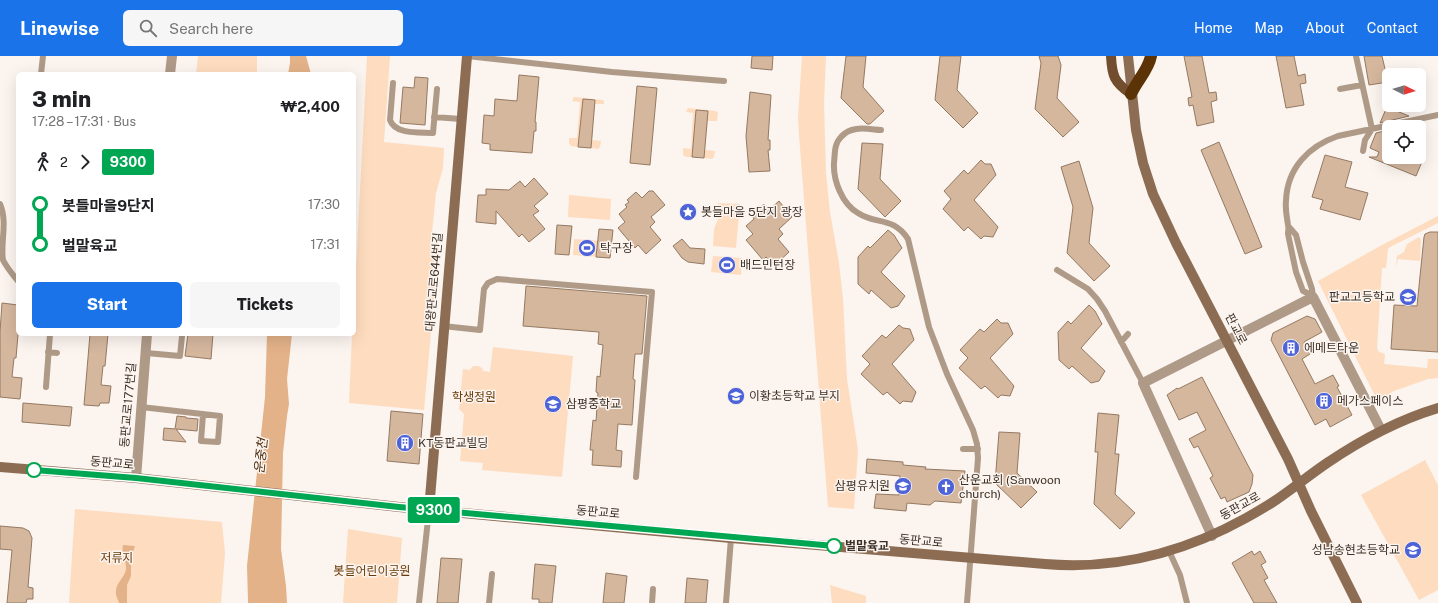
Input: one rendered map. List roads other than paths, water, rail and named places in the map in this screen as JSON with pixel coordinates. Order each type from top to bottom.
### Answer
[{"type":"highway","points":[[1131,94],[1148,67],[1151,56]]},
{"type":"main road","name":"대왕판교로644번길","points":[[429,510],[443,326],[467,56]]},
{"type":"main road","points":[[1111,56],[1113,76],[1123,88],[1131,94]]},
{"type":"main road","name":"판교로","points":[[1128,56],[1131,94],[1140,149],[1153,194],[1176,243],[1228,340],[1288,459],[1298,484],[1357,603]]},
{"type":"main road","name":"동판교로","points":[[0,467],[136,478],[429,510],[732,538],[1051,565],[1082,566],[1126,562],[1169,551],[1212,536],[1272,503],[1335,457],[1381,430],[1438,408]]},
{"type":"street","points":[[170,72],[172,56]]},
{"type":"street","points":[[1212,536],[1144,383],[1312,296],[1381,430]]},
{"type":"street","name":"동판교로177번길","points":[[136,478],[147,336]]},
{"type":"lane","points":[[41,72],[43,56]]},
{"type":"lane","points":[[467,56],[612,72],[724,81]]},
{"type":"lane","points":[[1356,56],[1372,129],[1365,140],[1363,151]]},
{"type":"lane","points":[[393,83],[390,117],[393,126],[400,130],[433,133],[437,88]]},
{"type":"lane","points":[[1340,89],[1362,85]]},
{"type":"lane","points":[[1289,227],[1296,235],[1302,262],[1312,289],[1312,296],[1303,291],[1298,280],[1288,234],[1289,227],[1286,215],[1286,193],[1291,176],[1301,160],[1310,151],[1326,141],[1338,136],[1438,115]]},
{"type":"lane","points":[[434,117],[461,119]]},
{"type":"lane","points":[[881,130],[855,129],[847,131],[840,138],[836,144],[834,167],[836,180],[848,204],[858,214],[894,225],[903,232],[908,239],[929,326],[948,374],[973,430],[978,449],[978,458],[967,603]]},
{"type":"lane","points":[[0,204],[3,211],[4,223],[2,246],[3,260],[16,279]]},
{"type":"lane","points":[[1057,270],[1088,289],[1093,294],[1105,311],[1144,383]]},
{"type":"lane","points":[[443,326],[480,330],[484,289],[488,283],[497,279],[652,292],[636,477]]},
{"type":"lane","points":[[1121,342],[1128,334]]},
{"type":"lane","points":[[46,387],[50,336]]},
{"type":"lane","points":[[146,353],[180,356],[182,336]]},
{"type":"lane","points":[[48,352],[57,353]]},
{"type":"lane","points":[[141,407],[203,414],[220,416],[218,442],[202,441],[203,414]]},
{"type":"lane","points":[[963,449],[978,449]]},
{"type":"lane","points":[[419,603],[429,510]]},
{"type":"lane","points":[[726,603],[732,538]]},
{"type":"lane","points":[[1169,551],[1180,575],[1186,603]]},
{"type":"lane","points":[[489,603],[492,574]]},
{"type":"lane","points":[[652,603],[653,589]]},
{"type":"water","points":[[290,56],[306,56],[310,72],[288,72]]},
{"type":"water","name":"운중천","points":[[267,336],[292,336],[287,379],[289,404],[283,453],[281,549],[287,603],[248,603],[247,566],[265,397]]},
{"type":"water","points":[[123,545],[135,546],[131,558],[131,576],[127,585],[127,603],[119,603],[116,588],[126,570]]},
{"type":"place","name":"봇들마을 5단지 광장","points":[[688,212]]},
{"type":"place","name":"탁구장","points":[[587,248]]},
{"type":"place","name":"배드민턴장","points":[[727,265]]},
{"type":"place","name":"판교고등학교","points":[[1408,297]]},
{"type":"place","name":"에메트타운","points":[[1291,348]]},
{"type":"place","name":"이황초등학교 부지","points":[[736,396]]},
{"type":"place","name":"메가스페이스","points":[[1324,401]]},
{"type":"place","name":"삼평중학교","points":[[553,404]]},
{"type":"place","name":"KT동판교빌딩","points":[[405,443]]},
{"type":"place","name":"삼평유치원","points":[[903,486]]},
{"type":"place","name":"산운교회 (Sanwoon church)","points":[[946,487]]},
{"type":"place","name":"벌말육교","points":[[834,546]]},
{"type":"place","name":"성남송현초등학교","points":[[1413,550]]},
{"type":"park label","name":"학생정원","points":[[474,397]]},
{"type":"park label","name":"저류지","points":[[117,558]]},
{"type":"park label","name":"봇들어린이공원","points":[[372,571]]}]
